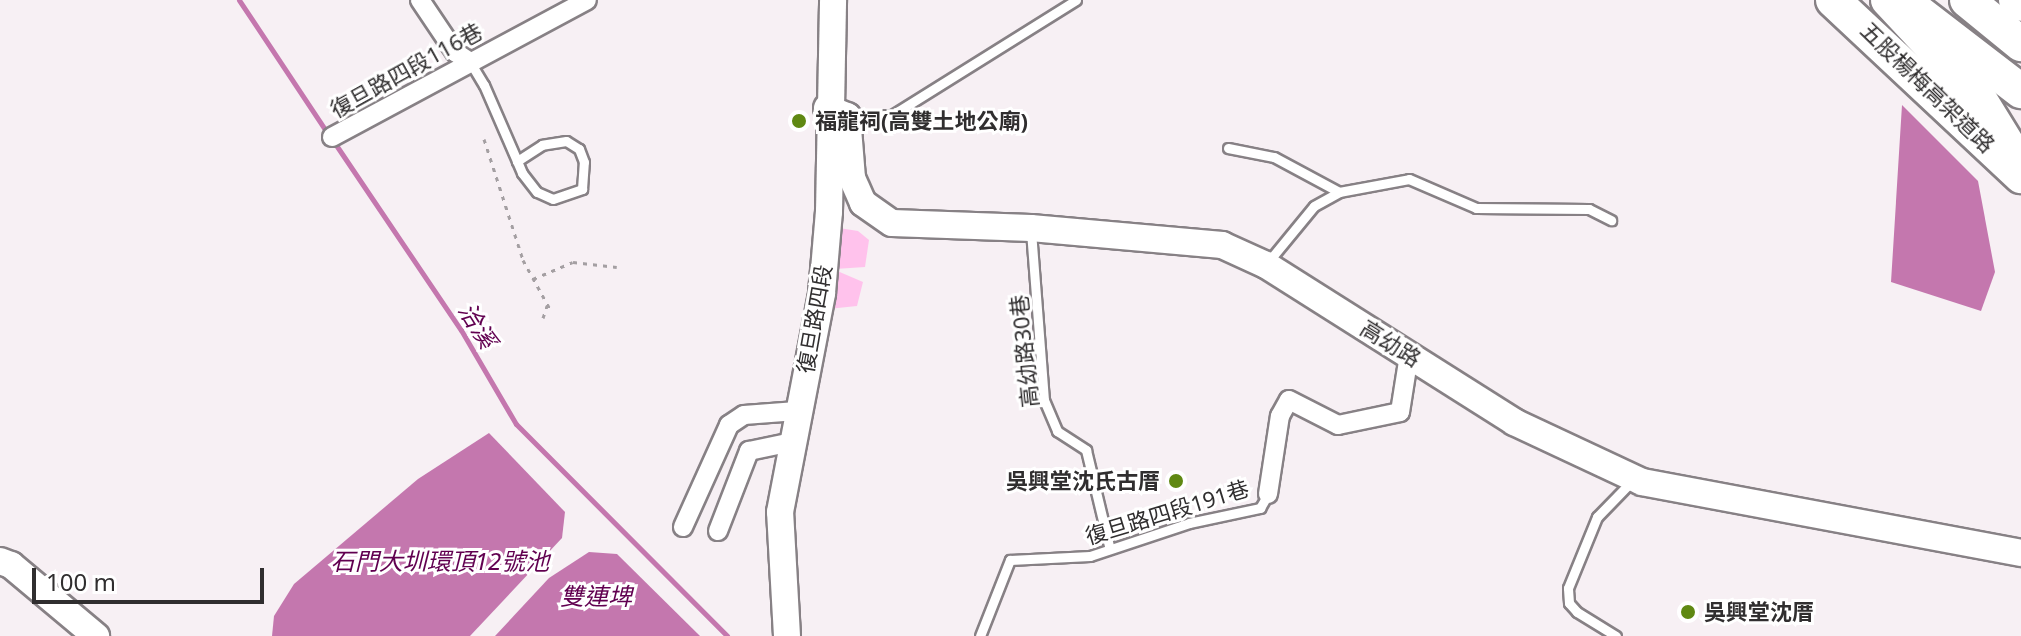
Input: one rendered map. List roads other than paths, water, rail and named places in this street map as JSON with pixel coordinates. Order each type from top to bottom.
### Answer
[{"type":"highway","name":"五股楊梅高架道路","points":[[1833,0],[2021,176]]},
{"type":"highway","points":[[1888,0],[1977,95],[2021,176]]},
{"type":"highway","points":[[1902,0],[2021,91]]},
{"type":"highway","points":[[1967,0],[2021,44]]},
{"type":"highway","points":[[2016,0],[2021,4]]},
{"type":"street","points":[[420,0],[455,52],[470,62]]},
{"type":"street","name":"復旦路四段116巷","points":[[332,137],[375,118],[470,62],[587,0]]},
{"type":"street","name":"復旦路四段","points":[[787,636],[780,512],[823,280],[837,112],[833,0]]},
{"type":"street","name":"高幼路","points":[[837,112],[852,178],[863,203],[880,218],[906,227],[1031,228],[1222,245],[1266,265],[1514,422],[1634,478],[2021,553]]},
{"type":"street","points":[[1268,494],[1280,416],[1289,400],[1338,425],[1400,412],[1409,355]]},
{"type":"street","points":[[683,527],[729,425],[744,415],[797,411]]},
{"type":"street","points":[[718,531],[749,451],[792,442]]},
{"type":"street","points":[[0,561],[96,636]]},
{"type":"lane","points":[[837,112],[892,115],[1076,0]]},
{"type":"lane","points":[[470,62],[517,161],[537,192],[553,199],[582,189],[584,162],[579,149],[566,141],[542,145],[517,161]]},
{"type":"lane","points":[[1228,148],[1274,157],[1339,192]]},
{"type":"lane","points":[[1266,265],[1314,206],[1339,192],[1409,179],[1476,208],[1589,209],[1611,220]]},
{"type":"lane","name":"高幼路30巷","points":[[1031,228],[1044,400],[1057,431],[1086,450],[1109,546]]},
{"type":"lane","points":[[1616,636],[1577,612],[1569,603],[1568,588],[1597,517],[1634,478]]},
{"type":"lane","name":"復旦路四段191巷","points":[[980,636],[1010,560],[1090,556],[1109,546],[1260,508],[1268,494]]},
{"type":"water","points":[[1902,105],[1978,181],[1995,272],[1981,311],[1891,282]]},
{"type":"water","name":"石門大圳環頂12號池","points":[[489,433],[565,512],[562,538],[470,636],[272,636],[274,616],[294,584],[418,479]]},
{"type":"water","name":"雙連埤","points":[[589,552],[617,554],[700,636],[495,636],[549,578]]},
{"type":"waterway","name":"洽溪","points":[[239,0],[328,134]]},
{"type":"waterway","name":"洽溪","points":[[334,142],[461,330],[516,424],[727,636]]},
{"type":"place","name":"福龍祠(高雙土地公廟)","points":[[799,121]]},
{"type":"place","name":"吳興堂沈氏古厝","points":[[1176,481]]},
{"type":"place","name":"吳興堂沈厝","points":[[1688,612]]}]
